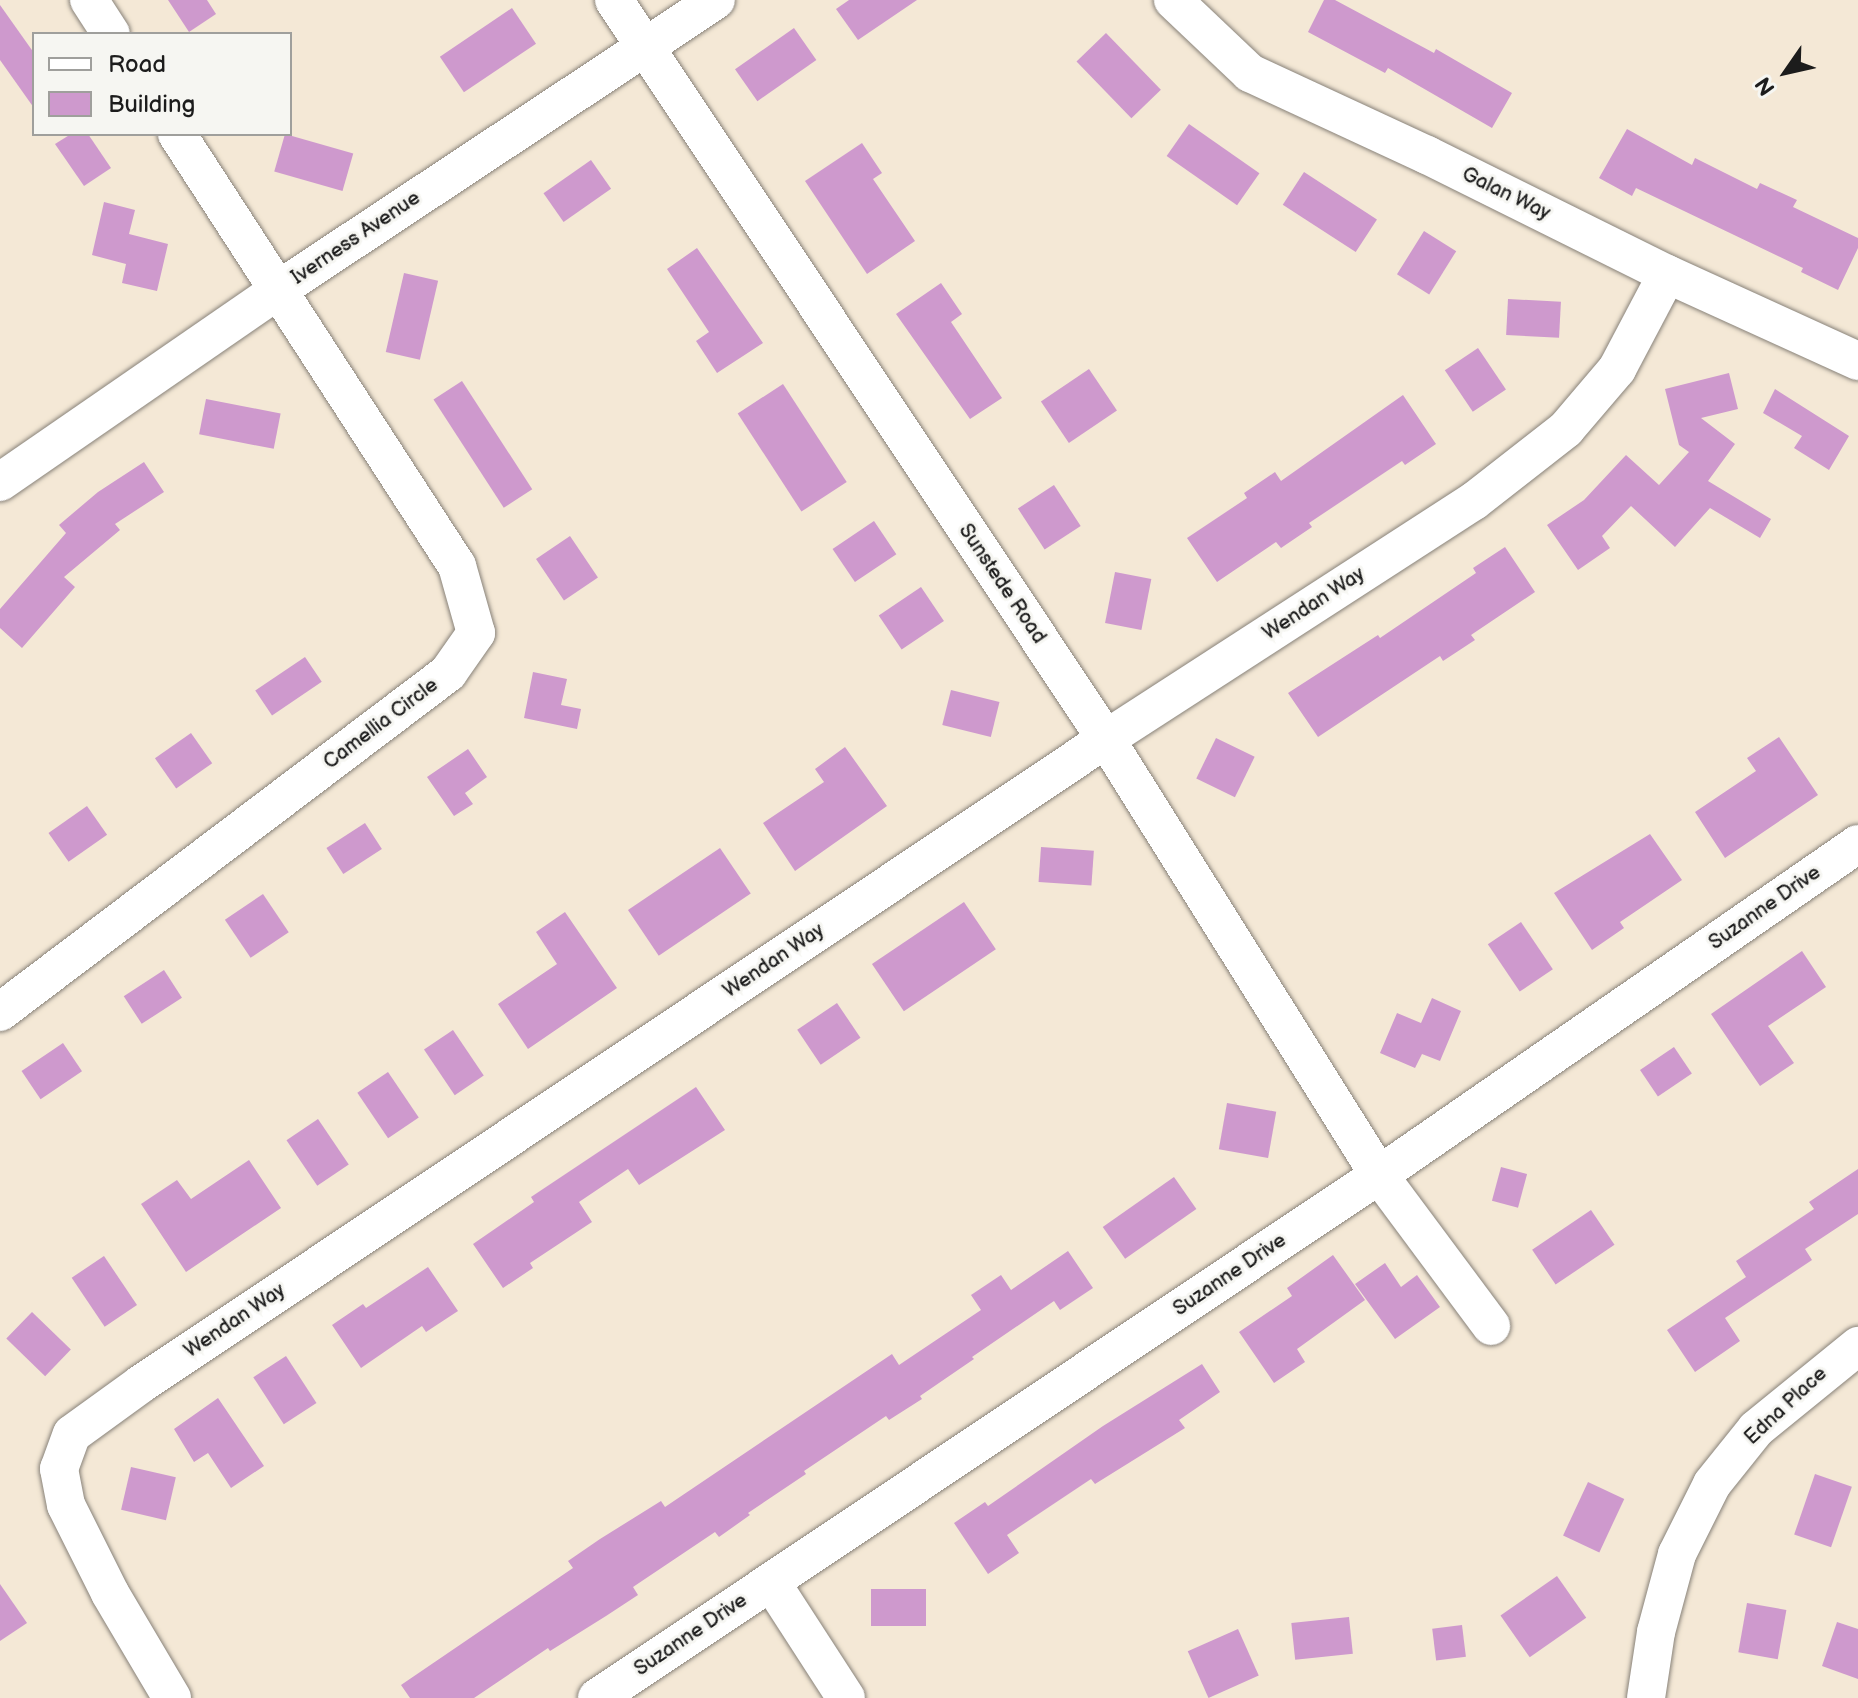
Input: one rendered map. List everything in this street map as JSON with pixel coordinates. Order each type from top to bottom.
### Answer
[{"type":"street","points":[[89,0],[110,32]]},
{"type":"street","name":"Sunstede Road","points":[[614,0],[1106,739],[1379,1175],[1491,1326]]},
{"type":"street","name":"Iverness Avenue","points":[[0,482],[278,290],[716,0]]},
{"type":"street","name":"Galan Way","points":[[1173,0],[1250,73],[1427,155],[1667,274],[1858,361]]},
{"type":"street","name":"Camellia Circle","points":[[0,1012],[448,673],[476,633],[457,566],[178,136]]},
{"type":"street","name":"Wendan Way","points":[[172,1698],[110,1593],[66,1505],[59,1469],[72,1434],[141,1384],[1106,739],[1474,501],[1566,429],[1617,369],[1667,274]]},
{"type":"street","name":"Suzanne Drive","points":[[597,1698],[1379,1175],[1858,844]]},
{"type":"street","name":"Edna Place","points":[[1646,1698],[1656,1632],[1677,1554],[1712,1484],[1756,1429],[1858,1346]]},
{"type":"street","points":[[771,1582],[846,1698]]},
{"type":"building","points":[[168,0],[207,0],[216,14],[189,32]]},
{"type":"building","points":[[849,0],[917,0],[858,40],[836,9]]},
{"type":"building","points":[[1324,0],[1335,0],[1434,53],[1436,49],[1512,93],[1492,128],[1388,68],[1385,73],[1308,32]]},
{"type":"building","points":[[0,5],[32,50],[32,105],[0,60]]},
{"type":"building","points":[[512,8],[536,44],[464,92],[440,57]]},
{"type":"building","points":[[794,28],[816,60],[757,101],[735,69]]},
{"type":"building","points":[[1106,33],[1161,90],[1131,118],[1077,61]]},
{"type":"building","points":[[1189,124],[1259,173],[1237,205],[1167,156]]},
{"type":"building","points":[[1627,129],[1692,165],[1695,158],[1757,189],[1760,183],[1797,200],[1793,207],[1858,238],[1858,248],[1838,290],[1801,272],[1803,268],[1636,188],[1632,196],[1599,178]]},
{"type":"building","points":[[68,136],[89,136],[111,168],[84,186],[55,144]]},
{"type":"building","points":[[284,136],[353,154],[342,191],[274,171]]},
{"type":"building","points":[[862,143],[882,173],[873,179],[915,241],[867,274],[805,181]]},
{"type":"building","points":[[591,160],[611,189],[564,222],[543,193]]},
{"type":"building","points":[[1304,172],[1377,219],[1356,252],[1283,205]]},
{"type":"building","points":[[104,202],[135,210],[129,234],[168,244],[157,291],[122,283],[126,264],[92,255]]},
{"type":"building","points":[[1424,231],[1456,251],[1429,294],[1397,274]]},
{"type":"building","points":[[697,248],[763,343],[717,373],[696,341],[709,332],[667,269]]},
{"type":"building","points":[[404,273],[438,281],[420,360],[386,352]]},
{"type":"building","points":[[941,283],[962,314],[951,322],[1002,398],[970,419],[896,314]]},
{"type":"building","points":[[1508,299],[1561,302],[1559,338],[1506,335]]},
{"type":"building","points":[[1478,348],[1506,389],[1473,412],[1445,370]]},
{"type":"building","points":[[1089,369],[1117,410],[1069,443],[1041,401]]},
{"type":"building","points":[[1729,373],[1738,409],[1701,418],[1735,444],[1708,481],[1771,519],[1760,538],[1710,508],[1675,547],[1631,506],[1602,536],[1610,548],[1578,570],[1547,525],[1584,500],[1626,455],[1659,485],[1689,452],[1679,445],[1665,389]]},
{"type":"building","points":[[462,381],[532,489],[504,508],[433,400]]},
{"type":"building","points":[[783,384],[847,482],[801,512],[738,413]]},
{"type":"building","points":[[1775,389],[1849,436],[1829,470],[1794,448],[1802,436],[1763,413]]},
{"type":"building","points":[[1403,395],[1436,444],[1405,465],[1402,461],[1309,523],[1312,527],[1281,548],[1276,542],[1217,582],[1187,538],[1247,498],[1244,493],[1275,472],[1281,481]]},
{"type":"building","points":[[206,399],[281,414],[274,449],[199,434]]},
{"type":"building","points":[[144,462],[164,492],[115,524],[120,530],[64,577],[75,587],[22,648],[0,628],[0,609],[66,533],[59,525],[98,492]]},
{"type":"building","points":[[1054,485],[1081,526],[1045,550],[1018,508]]},
{"type":"building","points":[[874,521],[896,554],[855,582],[833,549]]},
{"type":"building","points":[[570,536],[598,577],[564,600],[536,559]]},
{"type":"building","points":[[1505,547],[1535,592],[1471,635],[1475,640],[1443,661],[1440,656],[1318,737],[1288,693],[1378,635],[1380,638],[1476,573],[1473,568]]},
{"type":"building","points":[[1115,572],[1151,579],[1141,630],[1105,623]]},
{"type":"building","points":[[921,587],[944,621],[902,650],[879,616]]},
{"type":"building","points":[[305,657],[322,682],[272,715],[255,691]]},
{"type":"building","points":[[533,672],[567,679],[561,705],[581,709],[577,729],[524,718]]},
{"type":"building","points":[[951,690],[1000,702],[991,737],[942,725]]},
{"type":"building","points":[[191,733],[212,763],[176,789],[155,758]]},
{"type":"building","points":[[1779,737],[1818,795],[1725,858],[1695,812],[1756,771],[1747,758]]},
{"type":"building","points":[[1216,738],[1255,757],[1235,797],[1196,778]]},
{"type":"building","points":[[845,747],[887,806],[795,871],[763,823],[824,782],[815,769]]},
{"type":"building","points":[[468,749],[487,777],[465,793],[473,804],[454,816],[427,777]]},
{"type":"building","points":[[87,806],[107,835],[69,862],[48,833]]},
{"type":"building","points":[[365,823],[382,849],[343,874],[326,848]]},
{"type":"building","points":[[1650,834],[1682,880],[1620,922],[1624,928],[1592,950],[1554,893]]},
{"type":"building","points":[[1041,847],[1094,851],[1091,886],[1039,882]]},
{"type":"building","points":[[720,848],[751,894],[659,956],[628,910]]},
{"type":"building","points":[[263,894],[289,932],[251,958],[225,920]]},
{"type":"building","points":[[964,902],[996,949],[904,1011],[872,964]]},
{"type":"building","points":[[565,912],[617,988],[528,1049],[498,1004],[557,964],[536,932]]},
{"type":"building","points":[[1521,922],[1553,969],[1520,992],[1488,944]]},
{"type":"building","points":[[1802,951],[1826,987],[1768,1026],[1794,1063],[1760,1086],[1711,1014]]},
{"type":"building","points":[[164,970],[182,998],[142,1024],[124,996]]},
{"type":"building","points":[[1432,998],[1461,1011],[1440,1061],[1422,1054],[1415,1068],[1380,1053],[1397,1013],[1421,1023]]},
{"type":"building","points":[[837,1003],[860,1038],[821,1065],[797,1030]]},
{"type":"building","points":[[453,1030],[484,1076],[455,1095],[424,1050]]},
{"type":"building","points":[[63,1043],[82,1071],[41,1099],[22,1071]]},
{"type":"building","points":[[1674,1047],[1692,1074],[1658,1096],[1640,1070]]},
{"type":"building","points":[[388,1072],[419,1118],[388,1138],[357,1093]]},
{"type":"building","points":[[696,1087],[725,1130],[639,1185],[628,1169],[579,1202],[592,1222],[530,1263],[533,1268],[503,1288],[473,1244],[534,1202],[531,1197]]},
{"type":"building","points":[[1227,1103],[1276,1112],[1268,1158],[1219,1149]]},
{"type":"building","points":[[318,1119],[349,1165],[317,1186],[286,1140]]},
{"type":"building","points":[[249,1160],[281,1208],[186,1272],[141,1204],[177,1180],[191,1199]]},
{"type":"building","points":[[1501,1167],[1527,1174],[1518,1208],[1492,1201]]},
{"type":"building","points":[[1858,1169],[1858,1214],[1805,1249],[1812,1260],[1725,1318],[1740,1341],[1695,1372],[1667,1330],[1746,1277],[1736,1261],[1814,1209],[1809,1202]]},
{"type":"building","points":[[1174,1177],[1196,1209],[1125,1259],[1103,1227]]},
{"type":"building","points":[[1591,1210],[1614,1245],[1556,1285],[1532,1250]]},
{"type":"building","points":[[1068,1251],[1093,1288],[1060,1310],[1054,1301],[972,1357],[974,1359],[920,1396],[922,1399],[889,1420],[886,1416],[804,1471],[806,1474],[748,1513],[750,1515],[719,1537],[715,1532],[633,1587],[638,1595],[606,1616],[550,1651],[548,1648],[474,1698],[410,1698],[401,1685],[573,1568],[568,1561],[600,1539],[661,1501],[665,1507],[892,1354],[899,1365],[981,1310],[971,1295],[1001,1275],[1011,1290]]},
{"type":"building","points":[[1333,1255],[1365,1300],[1297,1349],[1305,1362],[1274,1383],[1239,1332],[1292,1296],[1287,1288]]},
{"type":"building","points":[[104,1256],[137,1305],[105,1327],[72,1278]]},
{"type":"building","points":[[1385,1263],[1401,1287],[1417,1275],[1440,1307],[1395,1339],[1355,1284]]},
{"type":"building","points":[[428,1267],[458,1311],[426,1332],[422,1326],[361,1368],[332,1325],[363,1304],[366,1308]]},
{"type":"building","points":[[32,1312],[71,1350],[45,1376],[6,1339]]},
{"type":"building","points":[[286,1356],[316,1403],[284,1424],[253,1377]]},
{"type":"building","points":[[1202,1364],[1220,1392],[1179,1420],[1185,1428],[1095,1484],[1091,1479],[1007,1535],[1019,1553],[988,1574],[954,1523],[985,1502],[988,1506],[1103,1426]]},
{"type":"building","points":[[218,1398],[264,1466],[231,1488],[208,1453],[194,1462],[174,1429]]},
{"type":"building","points":[[131,1467],[176,1477],[166,1520],[121,1510]]},
{"type":"building","points":[[1815,1474],[1852,1487],[1831,1547],[1794,1535]]},
{"type":"building","points":[[1588,1482],[1624,1499],[1599,1552],[1563,1535]]},
{"type":"building","points":[[1557,1576],[1586,1618],[1530,1657],[1500,1616]]},
{"type":"building","points":[[0,1584],[27,1623],[0,1641]]},
{"type":"building","points":[[871,1589],[926,1589],[926,1626],[871,1626]]},
{"type":"building","points":[[1747,1603],[1786,1610],[1778,1659],[1738,1652]]},
{"type":"building","points":[[1349,1617],[1353,1654],[1295,1660],[1291,1623]]},
{"type":"building","points":[[1837,1622],[1858,1629],[1858,1679],[1822,1666]]},
{"type":"building","points":[[1462,1625],[1466,1657],[1436,1660],[1432,1629]]},
{"type":"building","points":[[1238,1629],[1259,1676],[1208,1698],[1188,1651]]}]
